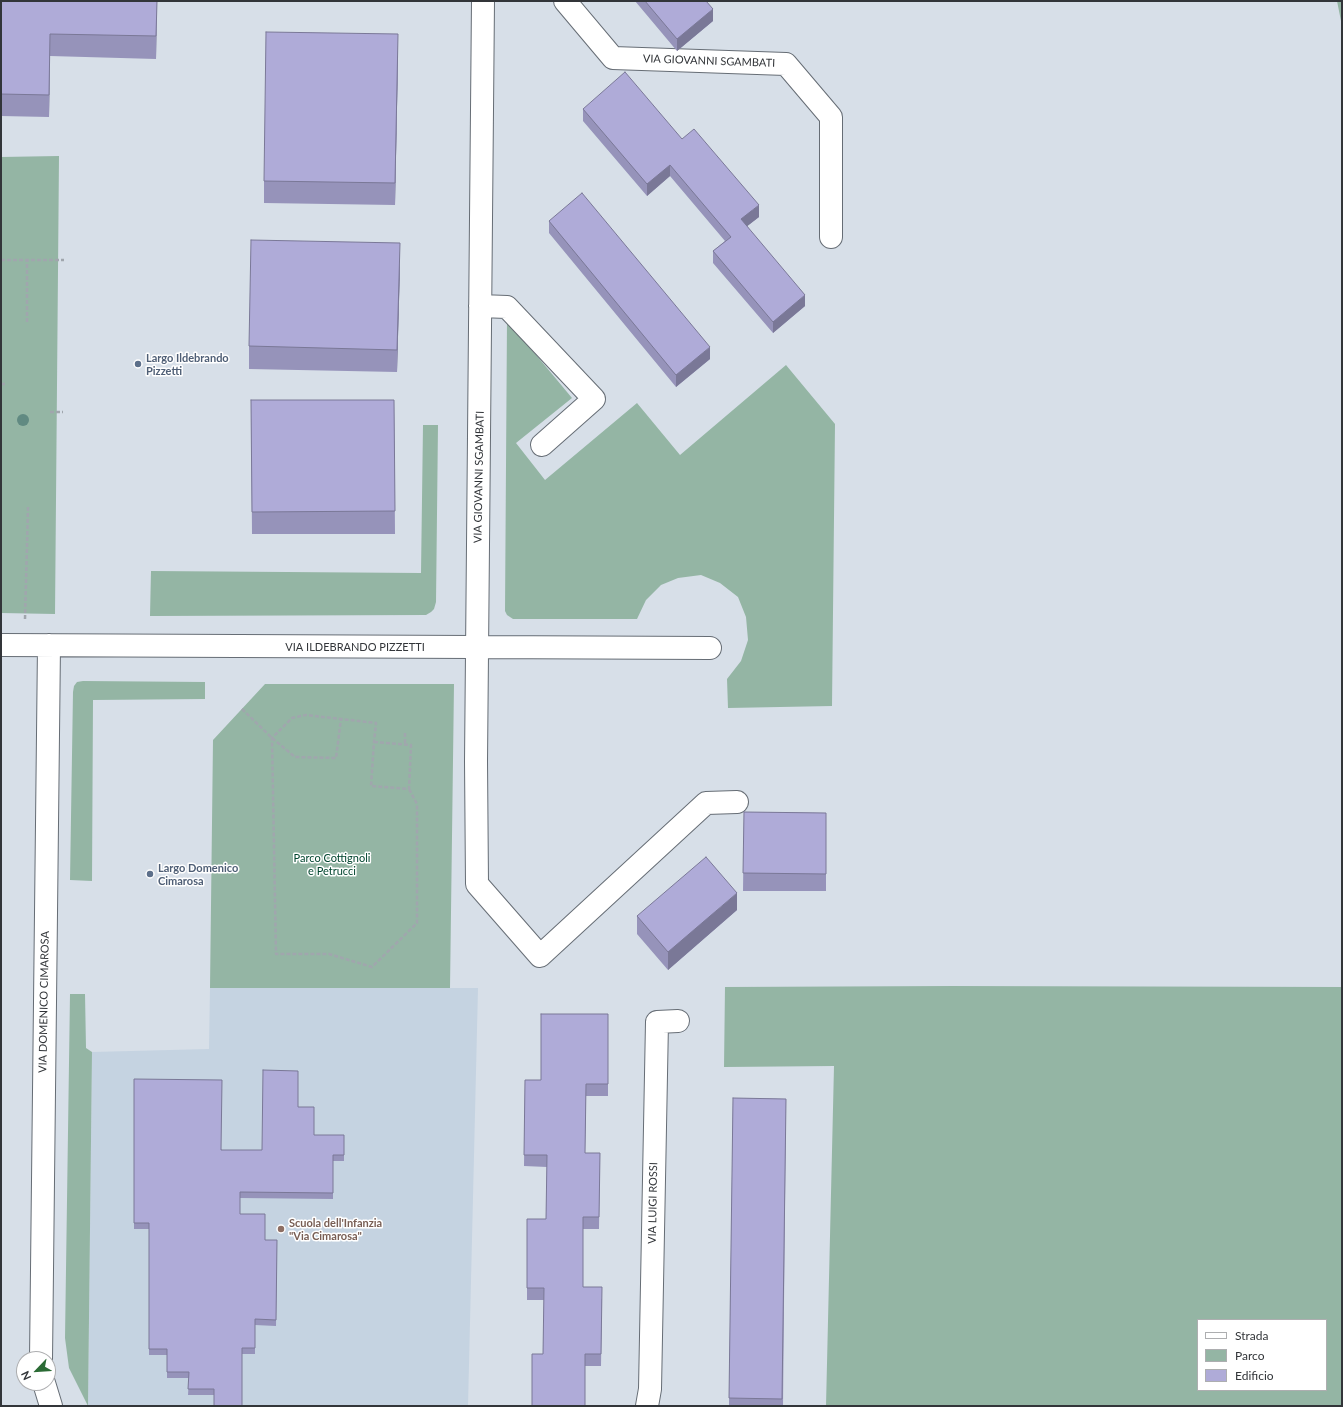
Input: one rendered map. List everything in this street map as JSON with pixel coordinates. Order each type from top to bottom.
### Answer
[{"type":"street","name":"VIA GIOVANNI SGAMBATI","points":[[483,1],[477,884],[540,956],[706,803],[737,802]]},
{"type":"street","name":"VIA GIOVANNI SGAMBATI","points":[[564,1],[613,58],[786,64],[831,117],[831,237]]},
{"type":"street","points":[[480,306],[507,307],[594,399],[542,445]]},
{"type":"street","name":"VIA ILDEBRANDO PIZZETTI","points":[[1,645],[710,648]]},
{"type":"street","name":"VIA DOMENICO CIMAROSA","points":[[40,1351],[49,645]]},
{"type":"street","name":"VIA LUIGI ROSSI","points":[[647,1406],[650,1381],[657,1022],[678,1021]]},
{"type":"street","points":[[33,1406],[36,1391]]},
{"type":"street","points":[[46,1391],[51,1406]]},
{"type":"path","points":[[1,260],[64,260]]},
{"type":"path","points":[[27,260],[27,322]]},
{"type":"path","points":[[50,412],[63,412]]},
{"type":"path","points":[[25,619],[28,507]]},
{"type":"path","points":[[242,709],[272,738],[295,757],[336,758],[340,719]]},
{"type":"path","points":[[374,742],[411,745],[408,789],[417,804],[417,923],[372,967],[329,954],[276,954],[272,738],[292,718],[306,715],[376,723],[374,742],[371,786],[408,789]]},
{"type":"path","points":[[405,733],[405,744]]},
{"type":"shaded area","name":"Scuola dell'Infanzia \"Via Cimarosa\"","points":[[210,988],[478,988],[468,1406],[88,1406],[92,1052],[209,1049]]},
{"type":"green space","points":[[1337,1],[1342,1],[1342,26]]},
{"type":"green space","points":[[59,156],[55,614],[1,613],[1,157]]},
{"type":"green space","points":[[507,320],[572,398],[516,443],[545,480],[637,403],[680,455],[786,365],[835,424],[832,706],[728,708],[727,679],[741,661],[748,640],[746,617],[738,597],[720,583],[701,575],[678,578],[661,585],[646,600],[637,619],[513,619],[507,615],[505,611]]},
{"type":"green space","points":[[423,425],[438,425],[436,602],[434,609],[431,612],[426,615],[150,616],[151,571],[421,573]]},
{"type":"green space","points":[[77,682],[205,682],[205,699],[93,700],[92,881],[70,880],[73,692],[74,686]]},
{"type":"green space","name":"Parco Cottignoli e Petrucci","points":[[265,684],[454,684],[450,988],[210,988],[213,740]]},
{"type":"green space","points":[[725,987],[1342,987],[1342,1406],[826,1406],[834,1066],[724,1067]]},
{"type":"green space","points":[[70,994],[85,994],[86,1048],[92,1052],[88,1406],[69,1368],[65,1338]]},
{"type":"building","points":[[1,1],[157,1],[156,36],[50,34],[49,95],[1,94]]},
{"type":"building","points":[[645,1],[706,1],[713,9],[677,39]]},
{"type":"building","points":[[266,32],[398,34],[395,183],[264,181]]},
{"type":"building","points":[[625,72],[682,139],[694,129],[759,205],[741,219],[805,295],[773,322],[713,251],[731,237],[670,165],[647,184],[583,109]]},
{"type":"building","points":[[582,193],[710,347],[676,375],[549,221]]},
{"type":"building","points":[[251,240],[400,243],[397,350],[249,346]]},
{"type":"building","points":[[251,400],[394,400],[395,511],[252,512]]},
{"type":"building","points":[[744,812],[826,813],[826,874],[743,873]]},
{"type":"building","points":[[706,857],[737,893],[668,952],[637,916]]},
{"type":"building","points":[[541,1014],[608,1014],[608,1084],[586,1084],[585,1153],[600,1153],[599,1217],[583,1217],[583,1287],[602,1287],[601,1354],[585,1354],[585,1406],[532,1406],[532,1354],[543,1354],[544,1288],[527,1288],[527,1219],[546,1219],[547,1155],[524,1155],[525,1080],[541,1080]]},
{"type":"building","points":[[263,1070],[298,1071],[298,1107],[314,1107],[314,1135],[344,1135],[344,1155],[333,1155],[333,1193],[240,1192],[240,1214],[265,1214],[265,1240],[277,1240],[276,1320],[255,1319],[255,1348],[242,1348],[242,1406],[214,1406],[214,1389],[188,1389],[189,1372],[167,1372],[167,1349],[149,1349],[149,1223],[134,1223],[134,1079],[222,1080],[221,1150],[262,1150]]},
{"type":"building","points":[[733,1098],[786,1099],[782,1399],[729,1398]]},
{"type":"place","name":"Largo Ildebrando Pizzetti","points":[[138,364]]},
{"type":"place","name":"Largo Domenico Cimarosa","points":[[150,874]]},
{"type":"place","name":"Scuola dell'Infanzia \"Via Cimarosa\"","points":[[281,1229]]}]
